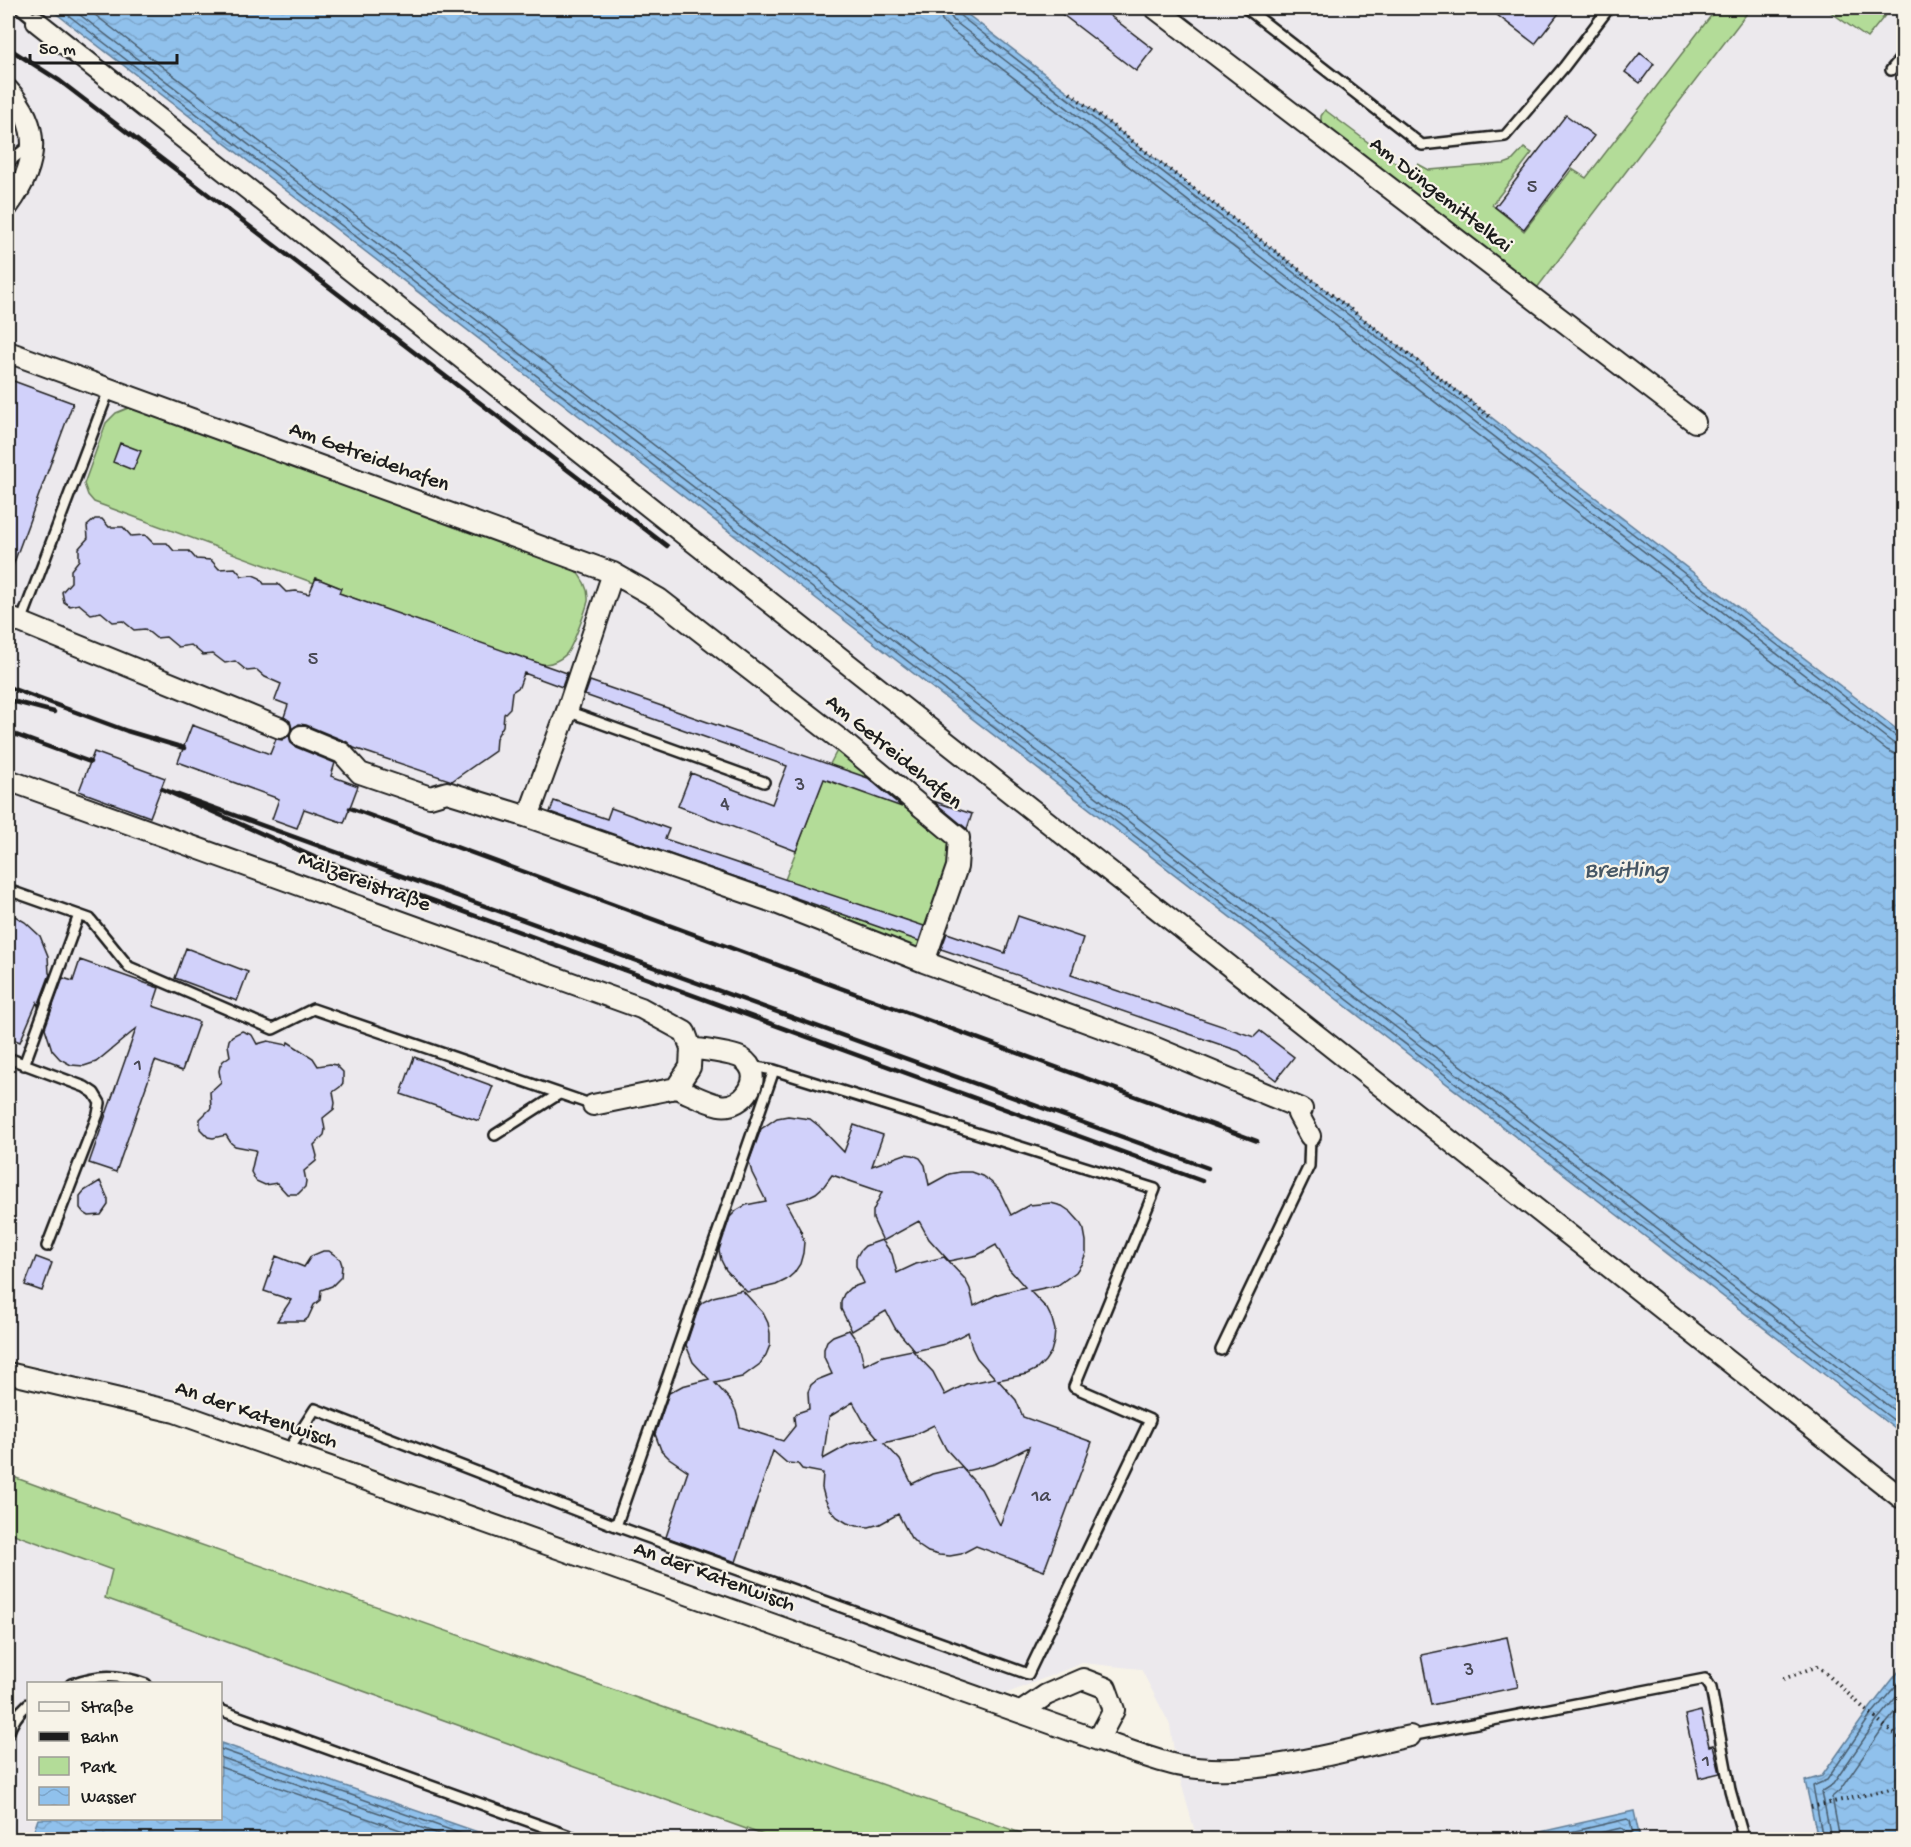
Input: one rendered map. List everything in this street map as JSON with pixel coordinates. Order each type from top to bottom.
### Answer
[{"type":"street","name":"Am Düngemittelkai","points":[[1155,8],[1695,422]]},
{"type":"street","points":[[37,22],[1900,1497]]},
{"type":"street","points":[[8,90],[28,122],[33,142],[28,171],[8,206]]},
{"type":"street","name":"Am Getreidehafen","points":[[8,352],[613,573],[659,599],[842,741],[959,838],[957,867],[924,962]]},
{"type":"street","points":[[528,817],[567,711],[613,573]]},
{"type":"street","points":[[14,619],[280,728]]},
{"type":"street","points":[[301,736],[342,753],[360,773],[430,797],[447,792],[528,817],[776,903],[924,962],[1149,1045],[1302,1109],[1298,1114],[1310,1137]]},
{"type":"street","name":"Mälzereistraße","points":[[8,780],[641,1008],[685,1032],[691,1048]]},
{"type":"street","points":[[593,1105],[632,1099],[676,1088],[719,1105],[736,1104],[747,1095],[753,1080],[750,1066],[740,1057],[691,1048],[690,1067],[676,1088]]},
{"type":"street","name":"An der Katenwisch","points":[[8,1373],[175,1412],[1098,1740],[1176,1764],[1224,1769],[1276,1765],[1410,1736]]},
{"type":"street","points":[[1021,1712],[1046,1695],[1083,1679],[1106,1688],[1114,1710],[1098,1740]]},
{"type":"lane","points":[[20,8],[37,22]]},
{"type":"lane","points":[[1246,8],[1422,146],[1505,136],[1564,67],[1609,8]]},
{"type":"lane","points":[[1891,70],[1904,54]]},
{"type":"lane","points":[[8,163],[33,142]]},
{"type":"lane","points":[[14,619],[109,390]]},
{"type":"lane","points":[[567,711],[764,782]]},
{"type":"lane","points":[[8,890],[90,919],[129,967],[273,1029],[313,1009],[593,1105]]},
{"type":"lane","points":[[24,1065],[79,915]]},
{"type":"lane","points":[[8,1058],[86,1087],[94,1093],[100,1103],[98,1114],[47,1246]]},
{"type":"lane","points":[[288,1451],[315,1409],[616,1526],[1028,1674],[1150,1420],[1074,1387],[1155,1189],[774,1070],[750,1066]]},
{"type":"lane","points":[[616,1526],[774,1070]]},
{"type":"lane","points":[[495,1135],[560,1094]]},
{"type":"lane","points":[[1221,1350],[1309,1166],[1310,1137]]},
{"type":"lane","points":[[75,1682],[107,1675],[143,1682]]},
{"type":"lane","points":[[1410,1736],[1705,1679],[1711,1688],[1730,1790],[1744,1839]]},
{"type":"lane","points":[[8,1734],[12,1723],[27,1705]]},
{"type":"lane","points":[[222,1711],[581,1839]]},
{"type":"path","points":[[1070,93],[1490,417]]},
{"type":"path","points":[[1783,1679],[1818,1666],[1867,1712],[1904,1742]]},
{"type":"path","points":[[1810,1807],[1904,1786]]},
{"type":"shaded area","points":[[8,8],[49,8],[1903,1435],[1903,1666],[1822,1776],[1805,1781],[1818,1839],[1640,1839],[1634,1811],[1509,1839],[1197,1839],[1176,1765],[1170,1725],[1141,1669],[1082,1663],[1005,1694],[240,1421],[8,1359]]},
{"type":"shaded area","points":[[959,8],[1903,8],[1903,734],[1490,417]]},
{"type":"shaded area","points":[[8,1532],[113,1570],[105,1598],[763,1836],[761,1840],[498,1839],[222,1743],[222,1682],[27,1682],[27,1820],[38,1820],[31,1839],[8,1840]]},
{"type":"green space","points":[[1717,8],[1751,8],[1537,288],[1321,123],[1321,116],[1325,110],[1409,173],[1418,164],[1429,170],[1504,164],[1512,161],[1524,148],[1532,153],[1492,205],[1524,231],[1572,169],[1586,178]]},
{"type":"green space","points":[[1825,8],[1891,8],[1867,38]]},
{"type":"green space","points":[[128,408],[141,409],[573,568],[584,583],[588,601],[570,649],[564,656],[553,662],[533,663],[339,593],[341,588],[316,578],[314,583],[94,502],[88,495],[84,484],[106,423],[116,413]]},
{"type":"green space","points":[[842,741],[959,838],[924,962],[776,903],[828,768]]},
{"type":"green space","points":[[8,1475],[1038,1839],[761,1839],[763,1835],[105,1598],[112,1570],[8,1532]]},
{"type":"water","name":"Breitling","points":[[49,8],[959,8],[1903,734],[1903,1435]]},
{"type":"water","points":[[1903,1666],[1903,1839],[1818,1839],[1805,1781],[1822,1776]]},
{"type":"water","points":[[222,1743],[498,1839],[31,1839],[38,1820],[222,1820]]},
{"type":"water","points":[[1634,1811],[1640,1839],[1509,1839]]},
{"type":"building","points":[[1054,8],[1100,8],[1153,49],[1136,71]]},
{"type":"building","points":[[1488,8],[1563,8],[1535,44]]},
{"type":"building","points":[[1640,53],[1654,64],[1640,83],[1625,72]]},
{"type":"building","points":[[1566,115],[1594,136],[1524,229],[1495,207]]},
{"type":"building","points":[[8,379],[73,403],[9,576],[8,576]]},
{"type":"building","points":[[120,443],[141,451],[133,470],[113,462]]},
{"type":"building","points":[[95,519],[102,519],[109,527],[123,527],[131,536],[145,535],[153,543],[167,543],[174,551],[189,551],[196,559],[211,560],[219,569],[235,568],[242,576],[253,575],[260,578],[264,584],[278,584],[286,592],[296,591],[309,594],[316,578],[341,588],[339,593],[567,673],[562,687],[524,673],[519,687],[512,692],[510,708],[504,714],[503,726],[496,738],[495,751],[452,781],[354,748],[347,742],[306,725],[299,724],[292,729],[290,721],[284,717],[288,705],[275,700],[281,684],[265,677],[257,670],[247,671],[235,661],[225,663],[213,654],[203,655],[191,645],[178,647],[166,637],[156,638],[145,629],[134,630],[123,621],[113,622],[101,612],[91,614],[79,604],[70,606],[64,602],[62,592],[71,582],[71,570],[79,560],[79,548],[88,538],[87,526]]},
{"type":"building","points":[[590,681],[868,778],[902,807],[824,779],[796,851],[678,806],[691,773],[772,804],[787,766],[585,695]]},
{"type":"building","points":[[192,725],[270,754],[276,739],[282,740],[289,735],[291,743],[296,747],[335,763],[331,776],[358,786],[344,823],[304,809],[297,828],[272,819],[279,799],[178,762]]},
{"type":"building","points":[[94,752],[165,778],[150,817],[79,791]]},
{"type":"building","points":[[554,801],[607,819],[611,808],[669,829],[665,839],[924,926],[919,941],[550,812]]},
{"type":"building","points":[[933,801],[972,814],[967,829]]},
{"type":"building","points":[[8,912],[25,922],[40,936],[48,956],[50,974],[38,1006],[37,1002],[20,1042],[8,1037]]},
{"type":"building","points":[[1018,916],[1083,938],[1071,975],[1254,1037],[1260,1031],[1294,1057],[1276,1080],[1239,1051],[941,949],[947,933],[1005,953]]},
{"type":"building","points":[[186,948],[248,972],[237,1001],[175,978]]},
{"type":"building","points":[[80,960],[159,988],[153,1006],[199,1022],[182,1071],[155,1061],[116,1172],[89,1163],[136,1029],[96,1062],[84,1066],[71,1065],[60,1059],[52,1050],[45,1028],[63,978],[73,981]]},
{"type":"building","points":[[242,1031],[252,1035],[257,1044],[268,1041],[287,1045],[288,1042],[313,1058],[318,1066],[336,1065],[343,1072],[343,1083],[333,1092],[334,1109],[323,1118],[324,1135],[314,1145],[316,1161],[304,1171],[305,1187],[298,1194],[287,1194],[277,1183],[265,1185],[256,1181],[251,1172],[256,1150],[235,1146],[226,1135],[208,1137],[200,1129],[200,1119],[211,1108],[210,1092],[221,1082],[220,1066],[230,1056],[229,1040]]},
{"type":"building","points":[[414,1057],[493,1086],[479,1121],[401,1094]]},
{"type":"building","points":[[788,1116],[810,1119],[844,1152],[854,1125],[883,1135],[872,1166],[905,1154],[913,1155],[920,1158],[925,1165],[929,1185],[949,1174],[971,1172],[982,1176],[999,1190],[1011,1215],[1029,1205],[1051,1203],[1062,1206],[1079,1221],[1084,1230],[1086,1253],[1076,1272],[1058,1285],[1030,1291],[1047,1309],[1052,1319],[1055,1330],[1051,1352],[1037,1369],[1027,1374],[998,1380],[1016,1400],[1023,1417],[1092,1442],[1044,1571],[976,1546],[961,1554],[950,1556],[928,1552],[911,1538],[898,1514],[869,1527],[847,1523],[837,1517],[825,1499],[822,1488],[823,1473],[802,1469],[798,1464],[787,1463],[773,1451],[736,1562],[666,1537],[688,1471],[661,1450],[655,1434],[669,1393],[682,1386],[709,1379],[693,1362],[686,1345],[699,1306],[703,1302],[713,1297],[742,1290],[763,1313],[768,1323],[770,1345],[760,1364],[742,1377],[715,1383],[731,1401],[740,1427],[783,1441],[795,1426],[794,1417],[797,1413],[809,1409],[808,1392],[811,1385],[832,1374],[824,1357],[827,1341],[849,1330],[859,1344],[864,1365],[883,1356],[912,1350],[933,1372],[945,1395],[966,1384],[995,1378],[977,1358],[968,1332],[945,1344],[915,1351],[895,1328],[886,1311],[852,1331],[841,1309],[841,1301],[850,1288],[864,1283],[856,1266],[856,1258],[865,1246],[882,1240],[892,1254],[897,1273],[916,1264],[944,1257],[965,1279],[974,1306],[998,1294],[1025,1287],[1009,1269],[996,1245],[978,1255],[949,1261],[929,1239],[919,1221],[883,1241],[873,1219],[873,1211],[882,1192],[832,1175],[816,1193],[786,1203],[801,1231],[804,1242],[800,1264],[794,1273],[776,1285],[747,1292],[726,1270],[719,1250],[730,1217],[746,1205],[766,1201],[749,1162],[761,1129],[777,1118]],"holes":[[[853,1402],[863,1420],[878,1438],[850,1444],[823,1459],[829,1417]],[[934,1425],[946,1449],[966,1471],[995,1464],[1029,1447],[1000,1525],[981,1489],[961,1467],[932,1474],[912,1484],[900,1460],[884,1443],[912,1436]]]},
{"type":"building","points":[[100,1181],[108,1199],[108,1205],[101,1215],[89,1216],[80,1208],[80,1196]]},
{"type":"building","points":[[329,1251],[340,1259],[341,1277],[332,1286],[321,1290],[320,1300],[304,1321],[277,1321],[291,1300],[264,1291],[276,1256],[304,1267],[311,1256]]},
{"type":"building","points":[[36,1257],[52,1263],[42,1291],[25,1285]]},
{"type":"building","points":[[1507,1637],[1518,1687],[1431,1705],[1421,1655]]},
{"type":"building","points":[[1701,1711],[1709,1746],[1713,1745],[1720,1773],[1699,1778],[1685,1715]]},
{"type":"railway","points":[[8,48],[60,81],[667,546]]},
{"type":"railway","points":[[8,687],[127,731],[184,748]]},
{"type":"railway","points":[[8,700],[54,712]]},
{"type":"railway","points":[[8,732],[90,762]]},
{"type":"railway","points":[[1202,1181],[314,857],[162,789],[1208,1168]]},
{"type":"railway","points":[[350,808],[1257,1141]]}]
